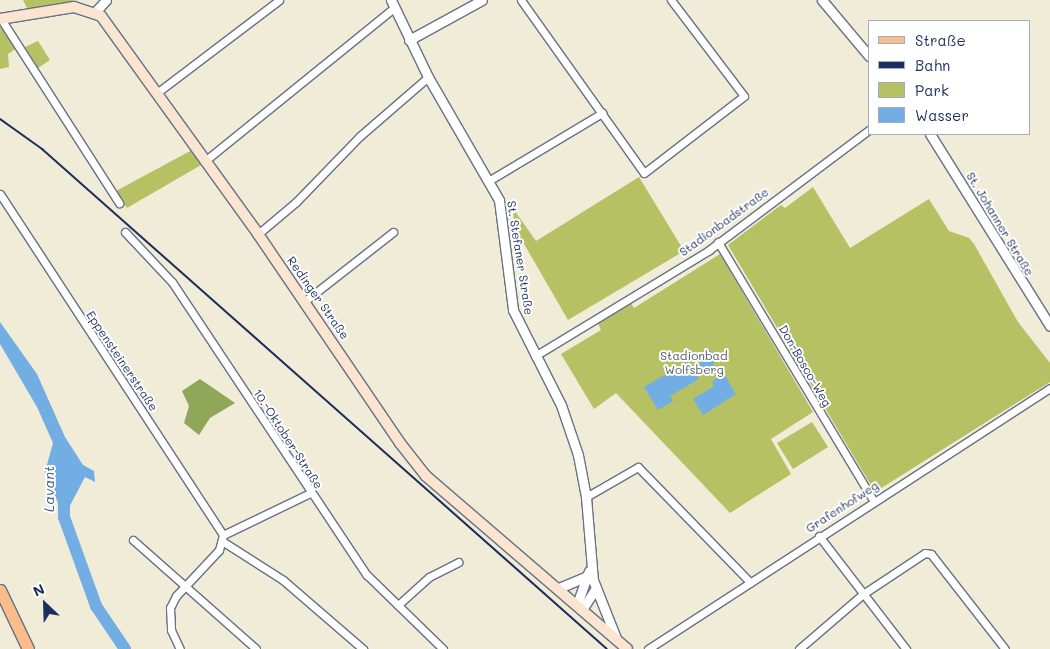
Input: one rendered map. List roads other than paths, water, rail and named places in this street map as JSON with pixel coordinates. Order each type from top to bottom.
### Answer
[{"type":"main road","points":[[0,19],[74,8],[95,12]]},
{"type":"main road","name":"Redinger Straße","points":[[95,12],[106,21],[158,92],[426,476],[616,638]]},
{"type":"main road","points":[[0,590],[28,649]]},
{"type":"main road","name":"St. Stefaner Straße","points":[[616,638],[627,649]]},
{"type":"street","points":[[95,12],[106,0]]},
{"type":"street","points":[[158,92],[279,0]]},
{"type":"street","points":[[409,40],[482,0]]},
{"type":"street","points":[[521,0],[644,173],[744,96],[671,0]]},
{"type":"street","points":[[822,0],[868,55]]},
{"type":"street","points":[[206,160],[392,4]]},
{"type":"street","name":"St. Stefaner Straße","points":[[392,4],[428,77],[490,180],[502,212],[513,310],[564,412],[578,455],[586,497],[590,564],[589,575],[580,606]]},
{"type":"street","points":[[0,19],[119,204]]},
{"type":"street","points":[[258,234],[296,202],[360,136],[428,77]]},
{"type":"street","points":[[490,180],[602,113]]},
{"type":"street","name":"Stadionbadstraße","points":[[535,356],[718,242],[868,131]]},
{"type":"street","name":"St. Johanner Straße","points":[[931,135],[1050,326]]},
{"type":"street","name":"Eppensteinerstraße","points":[[0,194],[223,538]]},
{"type":"street","name":"10.-Oktober-Straße","points":[[125,232],[172,282],[367,575],[443,649]]},
{"type":"street","points":[[305,301],[393,232]]},
{"type":"street","name":"Don-Bosco-Weg","points":[[718,242],[873,500]]},
{"type":"street","name":"Grafenhofweg","points":[[648,649],[873,500],[1050,388]]},
{"type":"street","points":[[586,497],[638,467],[750,582]]},
{"type":"street","points":[[180,649],[171,630],[170,608],[223,538],[310,492]]},
{"type":"street","points":[[819,536],[906,649]]},
{"type":"street","points":[[223,538],[283,580],[363,649]]},
{"type":"street","points":[[133,540],[256,649]]},
{"type":"street","points":[[799,649],[863,594],[925,553],[931,554],[1005,649]]},
{"type":"street","points":[[398,605],[429,577],[458,562]]},
{"type":"street","name":"St. Stefaner Straße","points":[[590,564],[596,588],[616,638]]},
{"type":"street","points":[[559,588],[582,580],[589,575]]},
{"type":"street","points":[[580,606],[596,588]]},
{"type":"water","points":[[0,322],[37,374],[65,437],[83,465],[94,471],[95,482],[85,477],[64,517],[45,472],[53,443],[37,407],[0,344]]},
{"type":"water","points":[[707,350],[713,353],[716,359],[713,365],[707,368],[701,365],[698,359],[701,353]]},
{"type":"water","points":[[688,361],[699,379],[670,396],[673,401],[658,410],[644,387]]},
{"type":"water","points":[[724,374],[736,394],[703,415],[693,399],[714,386],[712,381]]},
{"type":"waterway","name":"Lavant","points":[[64,501],[64,517],[96,606],[125,649]]},
{"type":"railway","points":[[0,119],[42,149],[607,649]]},
{"type":"park label","name":"Stadionbad Wolfsberg","points":[[694,363]]}]
